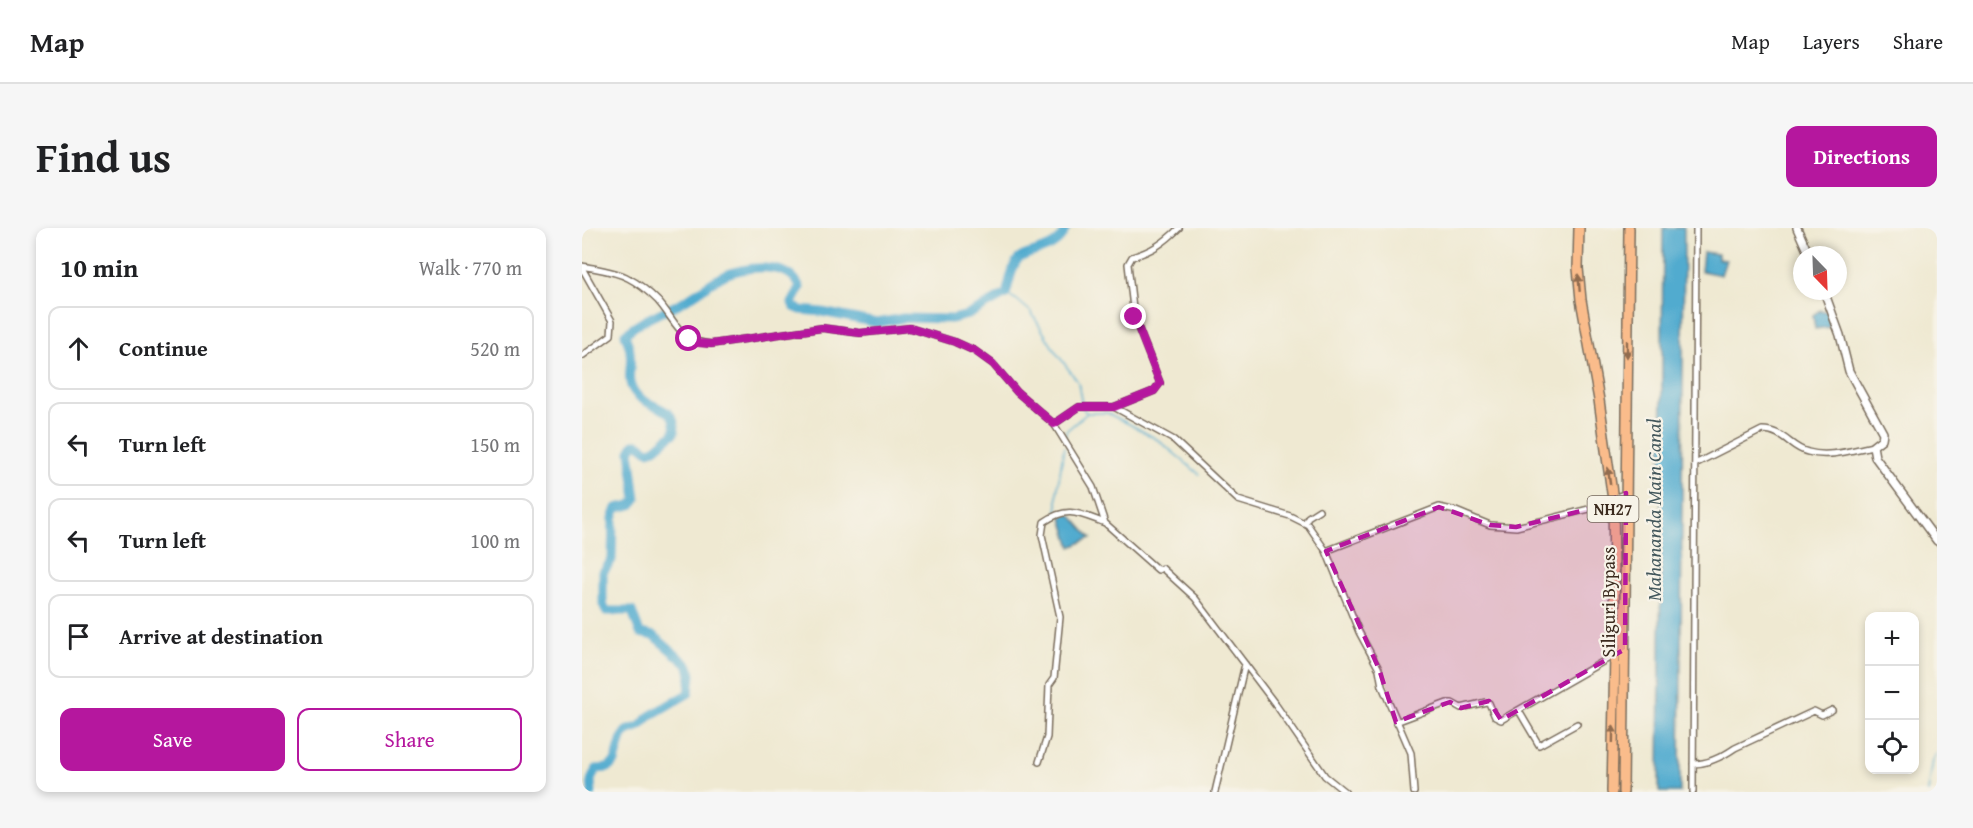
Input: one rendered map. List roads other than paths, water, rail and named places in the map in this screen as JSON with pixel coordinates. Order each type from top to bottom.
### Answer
[{"type":"highway","name":"NH27","points":[[1579,228],[1578,268],[1581,300],[1599,400],[1613,500],[1616,654],[1612,792]]},
{"type":"highway","name":"Siliguri Bypass","points":[[1623,792],[1629,228]]},
{"type":"street","points":[[1054,424],[1079,407],[1114,407],[1159,387],[1160,383],[1134,317],[1128,264],[1132,257],[1150,252],[1179,228]]},
{"type":"street","points":[[1693,792],[1696,228]]},
{"type":"street","points":[[1797,228],[1805,246]]},
{"type":"street","points":[[582,267],[627,277],[659,302],[689,339],[698,343],[711,344],[822,328],[860,333],[910,328],[955,342],[975,351],[993,364],[1017,392],[1054,424],[1093,487],[1105,523]]},
{"type":"street","points":[[582,267],[612,321],[611,335],[582,356]]},
{"type":"street","points":[[1695,464],[1762,430],[1771,430],[1781,434],[1806,452],[1832,455],[1874,446],[1882,438],[1883,433],[1849,371],[1840,335],[1827,300]]},
{"type":"street","points":[[1114,407],[1174,440],[1238,500],[1290,516],[1308,525],[1326,551],[1359,632],[1378,669],[1396,722],[1411,753],[1414,792]]},
{"type":"street","points":[[1874,446],[1875,456],[1937,541]]},
{"type":"street","points":[[1326,551],[1438,507],[1456,511],[1490,525],[1516,526],[1589,509],[1626,494]]},
{"type":"street","points":[[1305,523],[1308,517],[1319,510]]},
{"type":"street","points":[[1039,762],[1047,737],[1049,685],[1054,678],[1060,617],[1042,535],[1044,522],[1054,515],[1070,511],[1105,523],[1158,570],[1162,568],[1195,598],[1276,705],[1326,776],[1345,792]]},
{"type":"street","points":[[1396,722],[1447,703],[1467,708],[1486,702],[1496,717],[1501,720],[1625,649]]},
{"type":"street","points":[[1215,792],[1245,664]]},
{"type":"street","points":[[1693,764],[1704,763],[1725,755],[1814,711],[1822,715],[1832,710]]},
{"type":"street","points":[[1519,711],[1539,745],[1577,724]]},
{"type":"water","points":[[1663,228],[1684,228],[1680,792],[1659,792]]},
{"type":"water","points":[[1703,252],[1718,254],[1718,259],[1726,260],[1721,275],[1701,271]]},
{"type":"water","points":[[1820,310],[1828,312],[1830,327],[1815,329],[1813,315]]},
{"type":"water","points":[[1070,514],[1091,538],[1071,547],[1062,518]]},
{"type":"waterway","points":[[592,792],[591,780],[596,769],[608,768],[615,762],[622,738],[627,731],[640,726],[651,715],[689,693],[691,675],[689,666],[654,636],[640,633],[632,611],[606,611],[603,604],[603,572],[612,560],[613,518],[617,508],[631,505],[636,499],[630,451],[634,444],[639,444],[648,451],[655,449],[674,433],[672,417],[633,391],[630,380],[630,349],[625,334],[645,320],[687,299],[721,277],[753,268],[777,269],[795,279],[800,288],[792,303],[794,307],[801,310],[877,323],[903,318],[952,319],[968,315],[1006,294],[1016,262],[1026,255],[1055,243],[1066,228]]},
{"type":"waterway","points":[[1006,294],[1031,312],[1055,351],[1078,382],[1082,405]]},
{"type":"waterway","points":[[1083,409],[1087,413],[1107,413],[1158,440],[1199,474]]},
{"type":"waterway","points":[[1065,439],[1066,431],[1086,414]]},
{"type":"waterway","points":[[1057,513],[1057,493],[1064,447]]},
{"type":"waterway","points":[[1928,792],[1933,760],[1937,753]]},
{"type":"water label","name":"Mahananda Main Canal","points":[[1654,510]]}]
